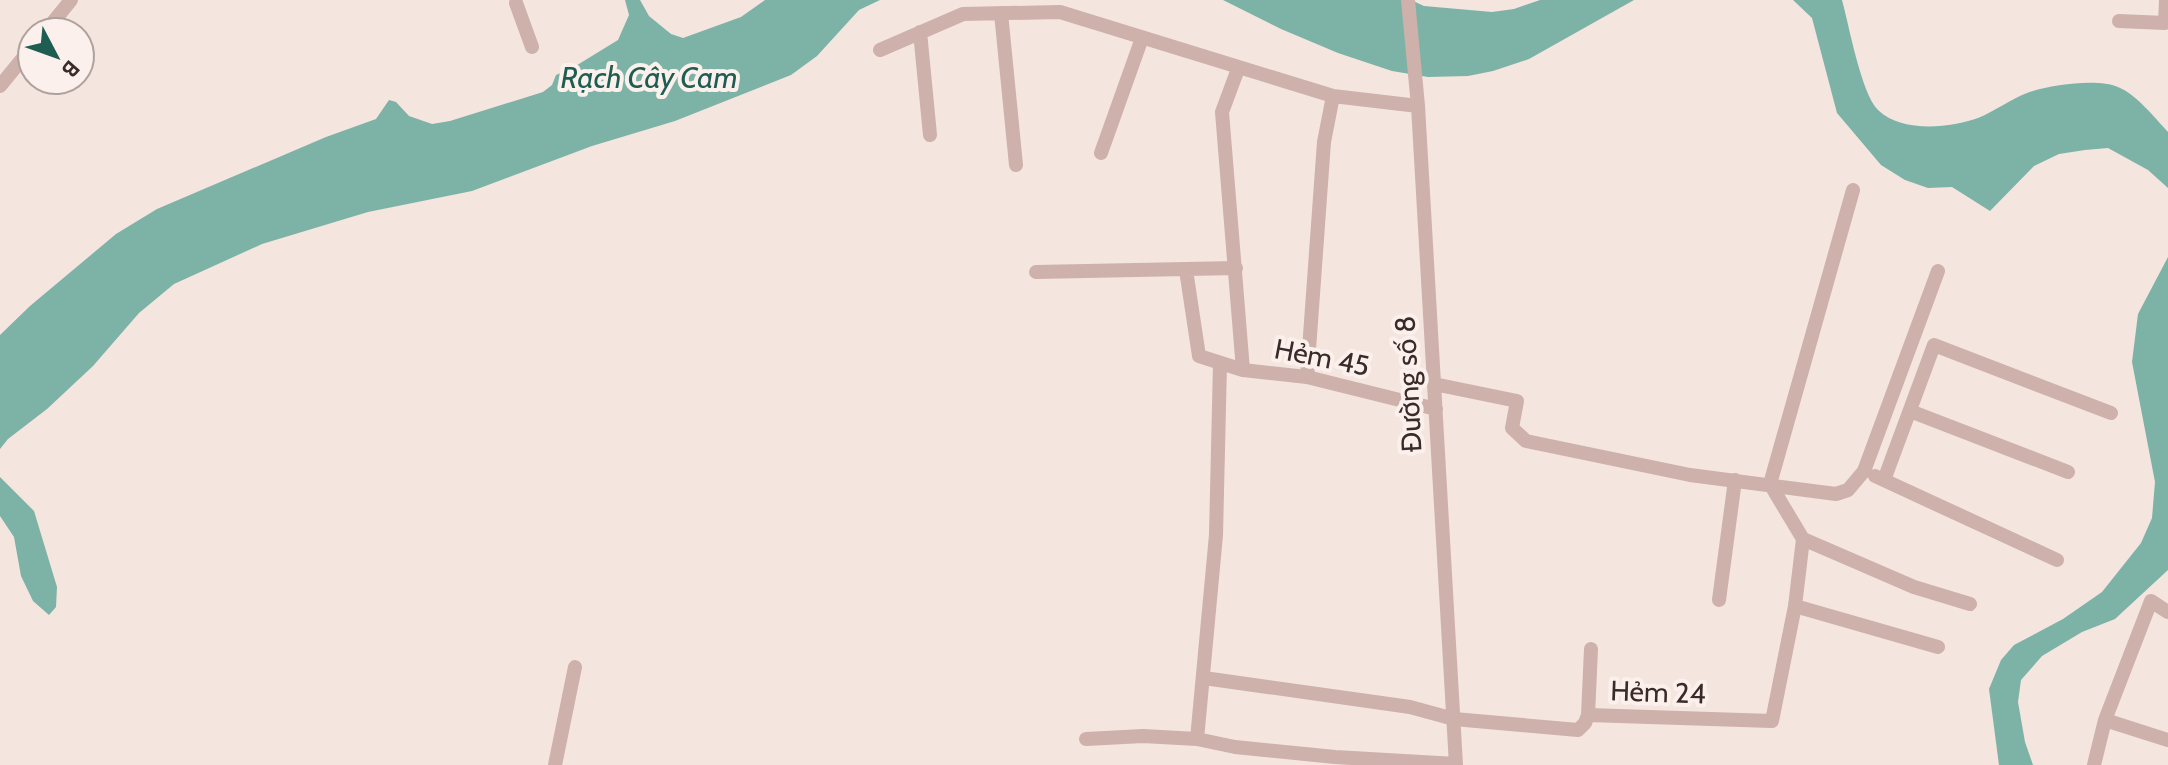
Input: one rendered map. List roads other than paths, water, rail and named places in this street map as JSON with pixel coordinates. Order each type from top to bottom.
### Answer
[{"type":"street","points":[[58,16],[71,0]]},
{"type":"street","name":"Đường số 8","points":[[1408,0],[1417,101],[1456,764]]},
{"type":"street","points":[[2119,21],[2165,23],[2166,0]]},
{"type":"street","points":[[518,1],[532,47]]},
{"type":"street","points":[[880,50],[963,14],[1060,12],[1333,96],[1417,101]]},
{"type":"street","points":[[1001,13],[1016,165]]},
{"type":"street","points":[[920,32],[930,135]]},
{"type":"street","points":[[1101,153],[1142,38]]},
{"type":"street","points":[[0,86],[6,68]]},
{"type":"street","points":[[1238,69],[1222,112],[1243,370]]},
{"type":"street","points":[[1307,377],[1323,155],[1333,96]]},
{"type":"street","points":[[1853,190],[1770,484],[1803,539],[1914,587],[1970,604]]},
{"type":"street","points":[[1036,272],[1236,268]]},
{"type":"street","name":"Hẻm 45","points":[[1186,270],[1199,356],[1243,370],[1307,377],[1436,409]]},
{"type":"street","points":[[1434,384],[1517,401],[1512,428],[1526,441],[1690,475],[1836,494],[1848,490],[1864,471],[1938,271]]},
{"type":"street","points":[[1884,480],[1934,345],[2111,413]]},
{"type":"street","points":[[1197,739],[1216,535],[1220,363]]},
{"type":"street","points":[[1910,411],[2068,472]]},
{"type":"street","points":[[1864,471],[2057,560]]},
{"type":"street","points":[[1719,600],[1735,480]]},
{"type":"street","points":[[1803,539],[1795,606],[1938,647]]},
{"type":"street","points":[[2094,765],[2105,720],[2151,601],[2168,612]]},
{"type":"street","name":"Hẻm 24","points":[[1454,719],[1578,730],[1588,715],[1772,721],[1795,606]]},
{"type":"street","points":[[1588,715],[1591,649]]},
{"type":"street","points":[[555,765],[575,667]]},
{"type":"street","points":[[1204,678],[1410,707],[1454,719]]},
{"type":"street","points":[[2105,720],[2168,740]]},
{"type":"street","points":[[1086,739],[1143,736],[1197,739],[1235,747],[1335,757],[1456,764]]},
{"type":"water","name":"Rạch Cây Cam","points":[[625,0],[640,0],[649,16],[671,34],[683,38],[741,17],[765,0],[880,0],[859,10],[817,56],[791,75],[675,121],[592,146],[472,191],[368,212],[262,244],[174,284],[139,313],[93,366],[0,449],[0,335],[116,234],[157,209],[376,119],[389,100],[396,102],[409,116],[432,124],[543,92],[552,85],[556,75],[618,40],[629,15]]},
{"type":"water","points":[[1223,0],[1411,0],[1424,6],[1492,12],[1514,9],[1540,0],[1634,0],[1529,59],[1468,76],[1428,77],[1392,71],[1338,53]]},
{"type":"water","points":[[1793,0],[1842,0],[1866,89],[1878,110],[1900,122],[1940,126],[1967,121],[2027,93],[2060,85],[2098,83],[2118,87],[2138,101],[2168,132],[2168,188],[2148,170],[2108,148],[2059,154],[2034,166],[1990,211],[1952,187],[1928,188],[1905,180],[1881,165],[1837,113],[1812,18]]},
{"type":"water","points":[[2168,257],[2168,570],[2115,619],[2082,632],[2042,656],[2021,680],[2018,702],[2025,742],[2033,765],[1999,765],[1989,689],[2001,660],[2014,645],[2063,619],[2102,592],[2141,543],[2152,518],[2155,482],[2132,362],[2138,314]]},
{"type":"water","points":[[0,477],[34,511],[57,587],[56,607],[49,615],[33,601],[21,576],[14,537],[0,516]]}]
